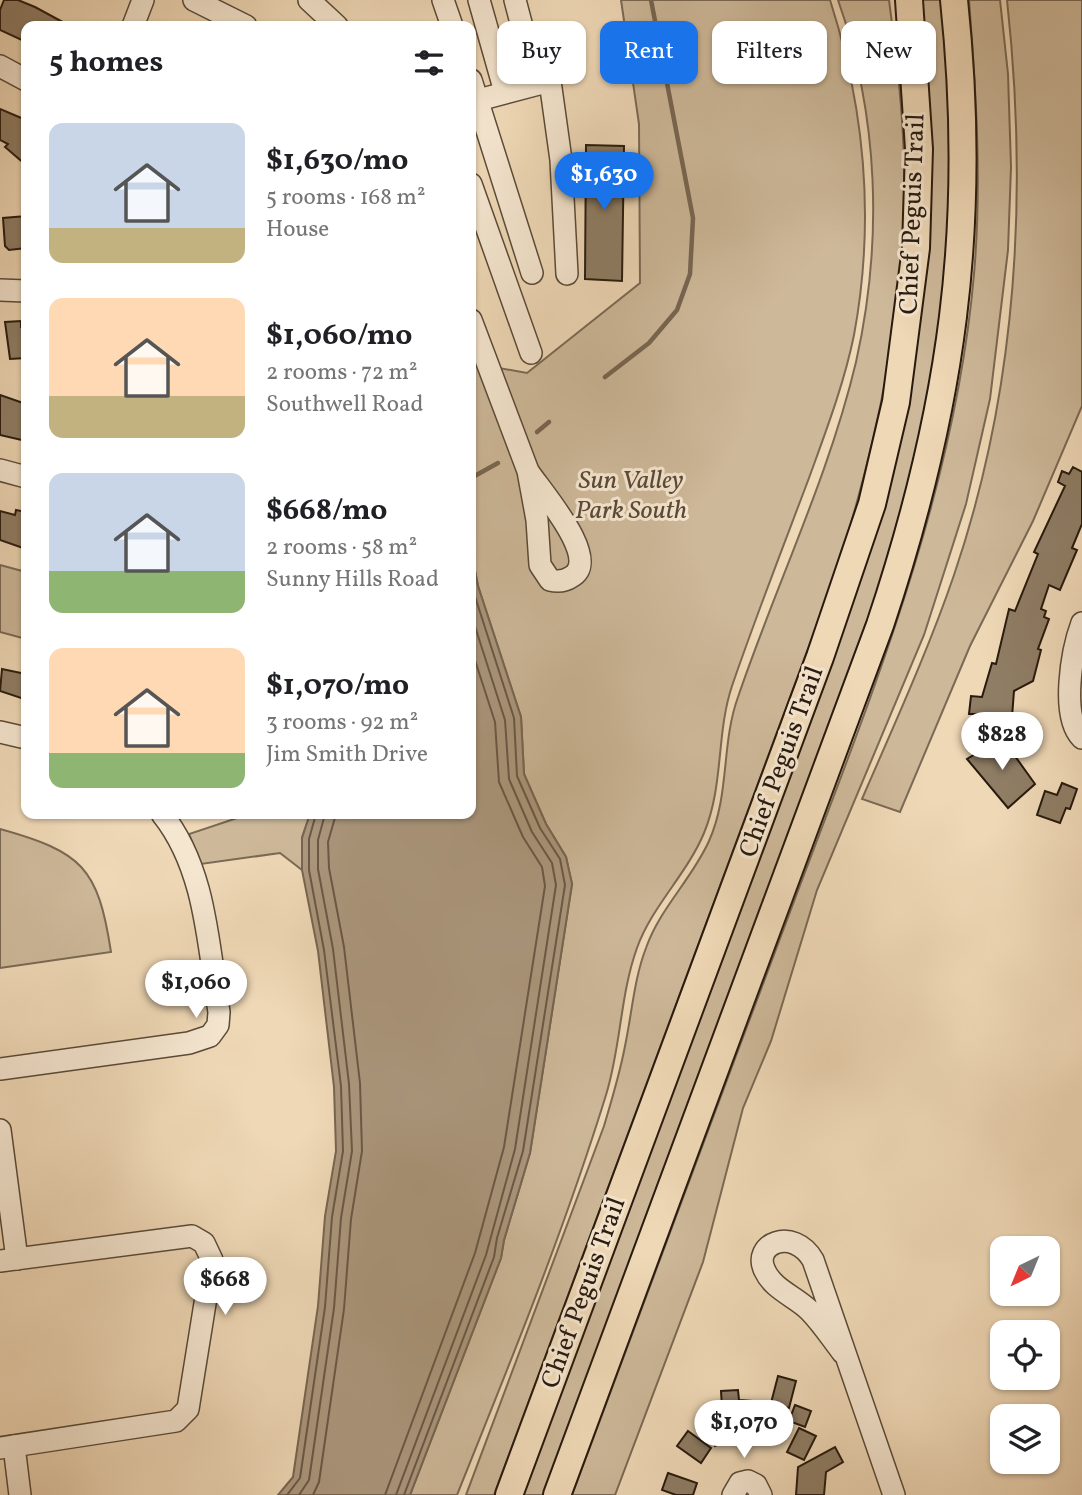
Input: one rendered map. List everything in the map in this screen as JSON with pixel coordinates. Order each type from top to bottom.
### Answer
[{"type":"main road","name":"Chief Peguis Trail","points":[[509,1495],[817,666],[855,562],[876,491],[904,357],[917,239],[919,129],[909,0]]},
{"type":"main road","name":"Chief Peguis Trail","points":[[556,1495],[880,625],[916,511],[942,399],[960,260],[964,144],[954,0]]},
{"type":"street","points":[[135,21],[143,0]]},
{"type":"street","points":[[194,0],[236,21]]},
{"type":"street","points":[[309,0],[332,21]]},
{"type":"street","points":[[443,0],[451,21]]},
{"type":"street","points":[[479,0],[505,92]]},
{"type":"street","points":[[515,0],[520,21]]},
{"type":"street","points":[[0,66],[21,77]]},
{"type":"street","points":[[476,94],[505,92],[537,84]]},
{"type":"street","points":[[550,84],[561,160],[567,274]]},
{"type":"street","points":[[476,103],[532,272]]},
{"type":"street","points":[[476,198],[531,353]]},
{"type":"street","points":[[0,290],[21,291]]},
{"type":"street","points":[[476,334],[528,471]]},
{"type":"street","points":[[0,470],[21,476]]},
{"type":"street","points":[[1082,623],[1074,655],[1069,709],[1075,731],[1082,738]]},
{"type":"street","points":[[0,732],[21,737]]},
{"type":"street","points":[[0,1069],[189,1043],[211,1036],[218,1025],[219,1012],[198,887],[186,850],[165,819]]},
{"type":"street","points":[[0,1130],[9,1260],[192,1236],[204,1243],[212,1260],[188,1409],[176,1421],[7,1447],[20,1495]]},
{"type":"street","points":[[843,1353],[809,1310],[772,1281],[764,1271],[762,1261],[765,1251],[775,1243],[791,1241],[807,1250],[828,1298],[843,1353],[894,1495]]},
{"type":"street","points":[[733,1495],[740,1483],[748,1481],[755,1485],[761,1495]]},
{"type":"green space","name":"Sun Valley Park South","points":[[621,0],[830,0],[841,38],[841,84],[851,84],[863,166],[864,250],[850,353],[809,478],[732,686],[724,722],[715,797],[704,833],[651,918],[637,948],[627,984],[606,1095],[554,1247],[516,1346],[457,1495],[410,1495],[501,1258],[530,1153],[572,884],[566,857],[546,824],[524,774],[521,717],[476,576],[476,364],[527,373],[640,283],[639,124],[633,84],[698,84],[698,21],[624,21]]},
{"type":"green space","points":[[838,0],[889,0],[892,21],[845,21]]},
{"type":"green space","points":[[918,0],[945,0],[955,126],[941,353],[890,561],[547,1495],[518,1495],[899,430],[914,84],[936,84],[936,21],[917,21]]},
{"type":"green space","points":[[969,0],[1000,0],[1008,74],[1011,167],[1008,250],[990,399],[966,504],[924,635],[817,890],[771,1041],[743,1108],[703,1262],[615,1495],[572,1495],[872,693],[925,528],[947,445],[963,360],[974,274],[978,171]]},
{"type":"green space","points":[[1007,0],[1082,0],[1082,406],[1033,521],[970,646],[900,812],[862,799],[922,660],[954,575],[992,434],[1004,362],[1016,218],[1013,72]]},
{"type":"green space","points":[[861,84],[899,84],[904,216],[901,268],[887,373],[850,526],[835,576],[494,1495],[466,1495],[604,1126],[621,1066],[636,984],[646,948],[659,920],[702,855],[716,823],[729,733],[738,697],[817,489],[845,405],[865,317],[873,225],[869,134]]},
{"type":"green space","points":[[0,565],[21,571],[21,638],[0,632]]},
{"type":"green space","points":[[234,819],[308,819],[302,838],[302,870],[280,853],[201,864],[189,834]]},
{"type":"green space","points":[[0,829],[50,846],[81,867],[100,900],[111,952],[0,968]]},
{"type":"water","points":[[476,576],[521,717],[524,774],[546,824],[566,857],[572,884],[530,1153],[501,1258],[410,1495],[278,1495],[293,1477],[318,1306],[325,1216],[336,1151],[334,1087],[318,951],[302,870],[302,838],[308,819],[476,819]]},
{"type":"building","points":[[4,0],[18,0],[61,21],[21,21],[21,40],[0,30],[0,10]]},
{"type":"building","points":[[0,109],[21,118],[21,161],[5,147],[8,144],[0,140]]},
{"type":"building","points":[[586,145],[624,146],[622,281],[585,279]]},
{"type":"building","points":[[21,216],[21,249],[9,250],[5,246],[3,218]]},
{"type":"building","points":[[21,321],[21,358],[10,359],[5,322]]},
{"type":"building","points":[[0,395],[21,402],[21,440],[0,435]]},
{"type":"building","points":[[1073,467],[1082,472],[1082,524],[1072,548],[1077,550],[1060,590],[1049,585],[1041,609],[1046,611],[1044,617],[1049,619],[1038,649],[1041,650],[1033,681],[1014,691],[1012,717],[1005,717],[1004,725],[993,724],[996,728],[975,726],[976,714],[969,714],[971,696],[982,697],[992,663],[996,664],[1009,609],[1015,611],[1038,554],[1034,552],[1065,486],[1058,482],[1062,471],[1069,474]]},
{"type":"building","points":[[16,510],[21,511],[21,547],[0,540],[0,511],[15,515]]},
{"type":"building","points":[[2,669],[21,673],[21,698],[0,691]]},
{"type":"building","points":[[1002,738],[1035,784],[1008,808],[967,759]]},
{"type":"building","points":[[1062,783],[1077,789],[1070,809],[1066,808],[1060,823],[1037,815],[1045,791],[1057,795]]},
{"type":"building","points":[[778,1376],[796,1381],[789,1408],[771,1403]]},
{"type":"building","points":[[738,1390],[739,1400],[767,1402],[765,1432],[729,1429],[733,1438],[715,1446],[702,1417],[722,1408],[721,1391]]},
{"type":"building","points":[[795,1405],[811,1411],[805,1427],[789,1421]]},
{"type":"building","points":[[799,1428],[816,1436],[804,1460],[787,1452]]},
{"type":"building","points":[[688,1431],[711,1448],[701,1463],[677,1446]]},
{"type":"building","points":[[835,1447],[843,1462],[826,1472],[824,1495],[796,1495],[798,1467]]},
{"type":"building","points":[[668,1473],[697,1483],[693,1495],[676,1495],[662,1490]]},
{"type":"waterway","points":[[605,377],[649,343],[677,310],[690,274],[693,218],[651,0]]},
{"type":"waterway","points":[[537,432],[549,422]]},
{"type":"waterway","points":[[476,475],[498,463]]}]
